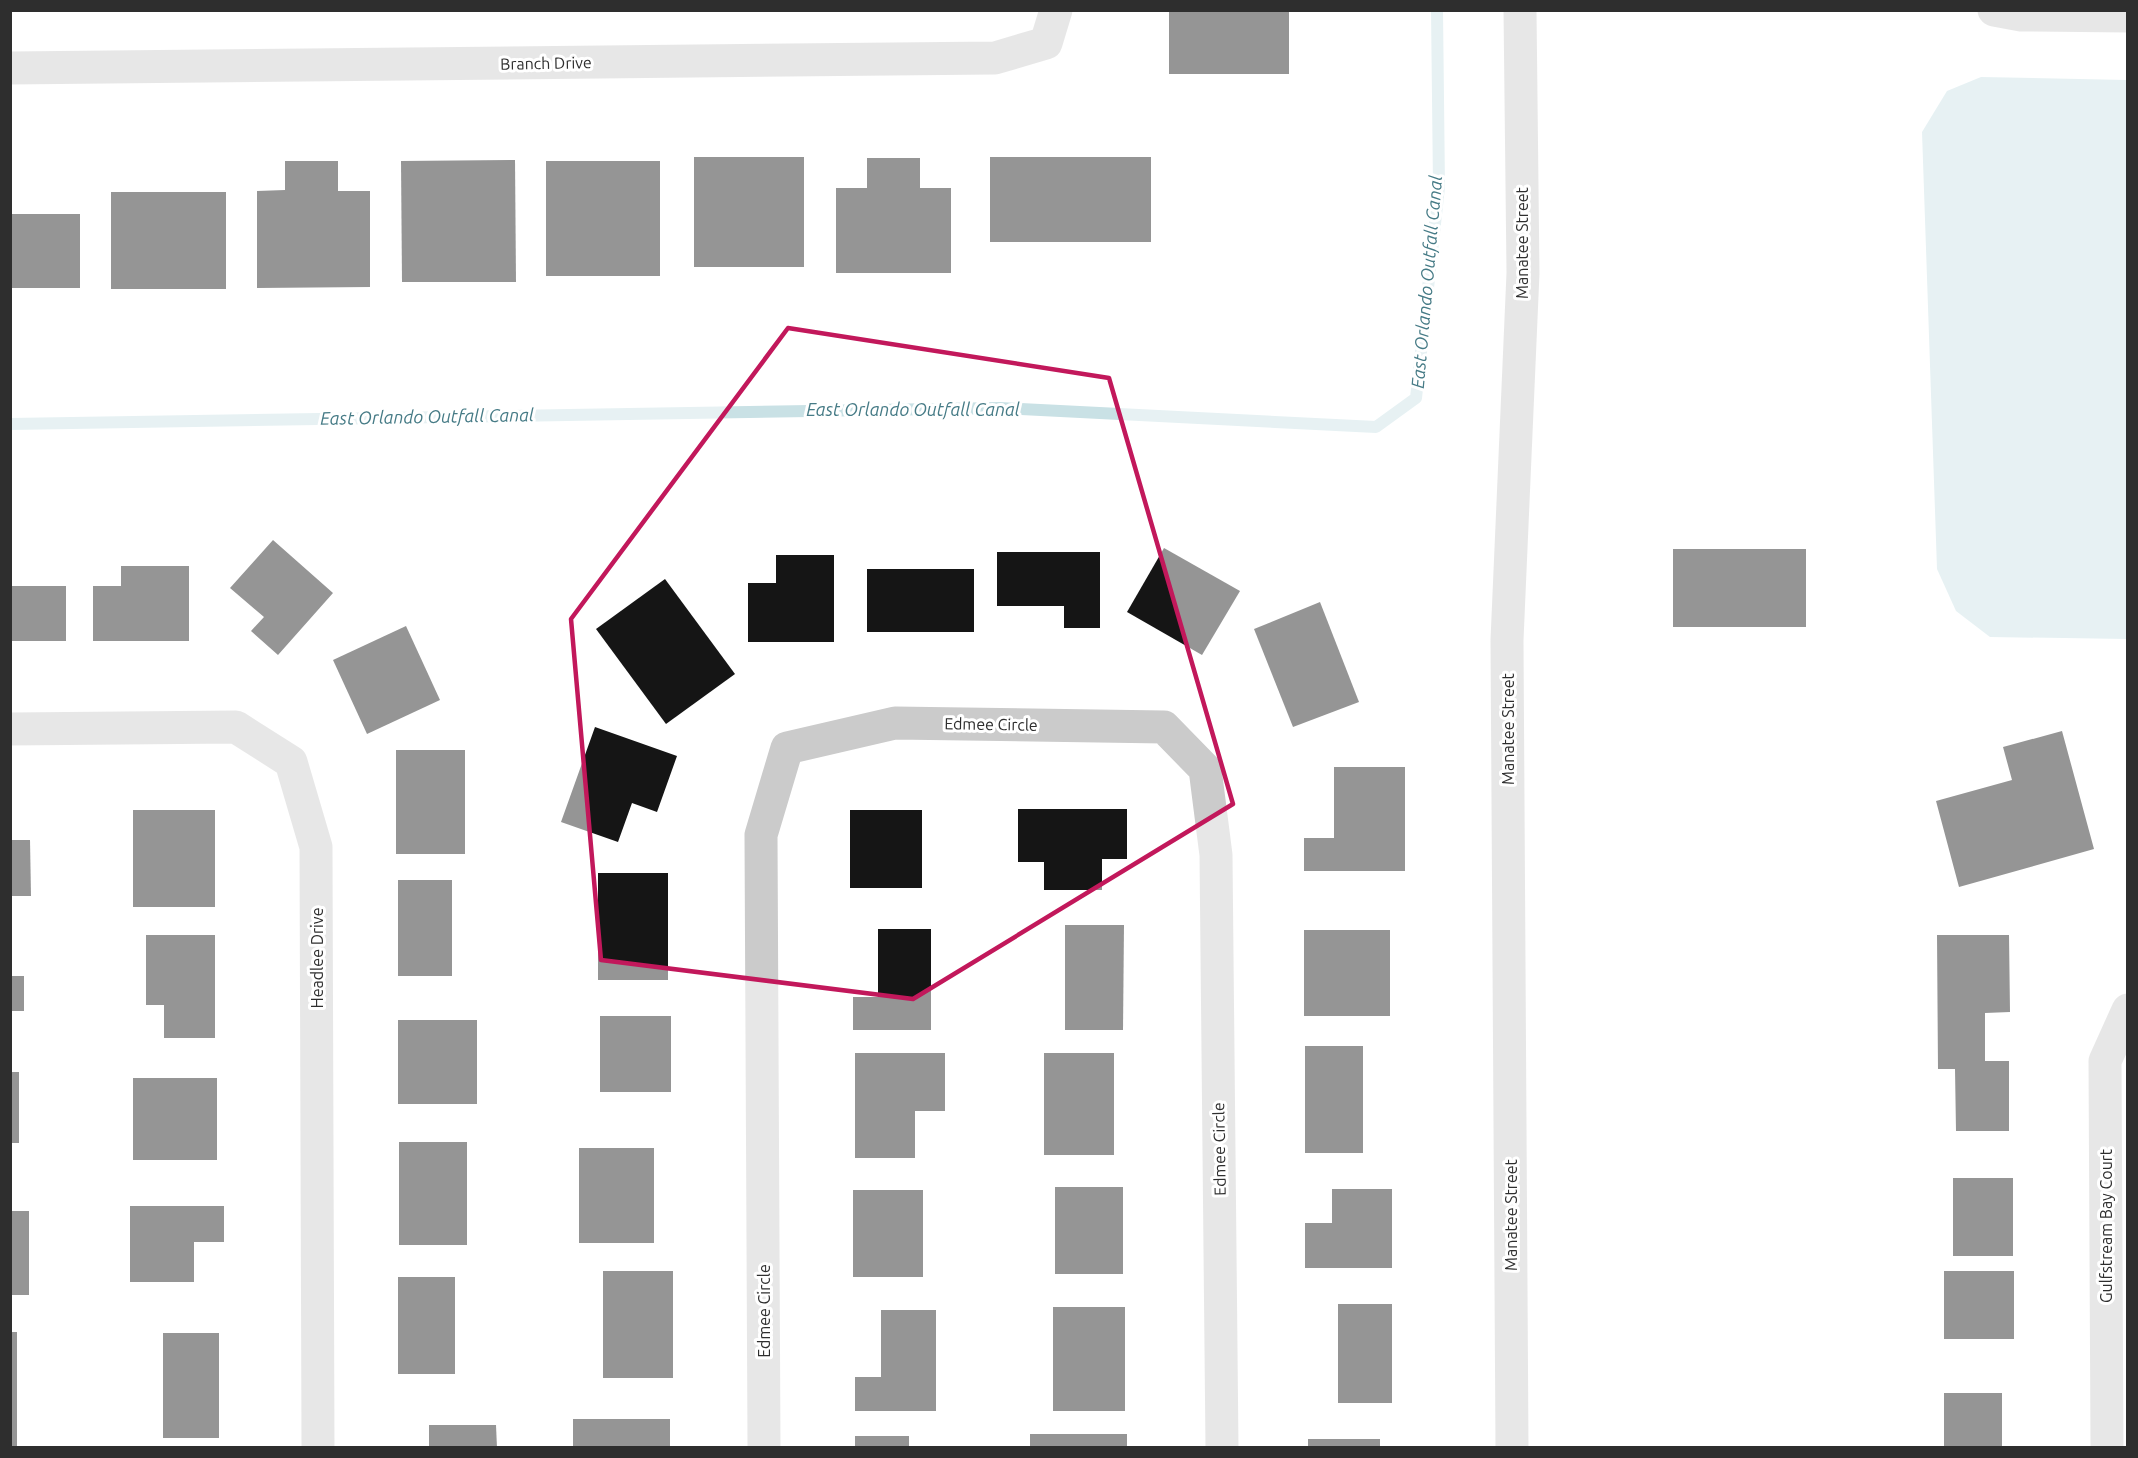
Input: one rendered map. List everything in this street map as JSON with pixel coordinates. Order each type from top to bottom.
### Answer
[{"type":"street","name":"Branch Drive","points":[[10,68],[995,58],[1047,43],[1056,10]]},
{"type":"street","name":"Manatee Street","points":[[1512,1448],[1507,640],[1523,273],[1520,10]]},
{"type":"street","points":[[1994,10],[2021,15],[2127,16]]},
{"type":"street","name":"Edmee Circle","points":[[764,1448],[761,835],[787,748],[895,723],[1164,727],[1205,769],[1216,855],[1222,1448]]},
{"type":"street","name":"Headlee Drive","points":[[10,729],[236,727],[291,762],[316,847],[318,1448]]},
{"type":"street","name":"Gulfstream Bay Court","points":[[2107,1448],[2105,1061],[2127,1010]]},
{"type":"highlighted area","points":[[788,328],[1109,378],[1233,804],[913,999],[601,960],[571,619]]},
{"type":"water","points":[[1981,77],[2127,80],[2127,639],[1990,637],[1956,611],[1937,569],[1922,132],[1947,91]]},
{"type":"building","points":[[1169,10],[1289,10],[1289,74],[1169,74]]},
{"type":"building","points":[[694,157],[804,157],[804,267],[694,267]]},
{"type":"building","points":[[990,157],[1151,157],[1151,242],[990,242]]},
{"type":"building","points":[[867,158],[920,158],[920,188],[951,188],[951,273],[836,273],[836,188],[867,188]]},
{"type":"building","points":[[515,160],[516,282],[402,282],[401,161]]},
{"type":"building","points":[[285,161],[338,161],[338,191],[370,191],[370,287],[257,288],[257,191],[285,190]]},
{"type":"building","points":[[546,161],[660,161],[660,276],[546,276]]},
{"type":"building","points":[[111,192],[226,192],[226,289],[111,289]]},
{"type":"building","points":[[10,214],[80,214],[80,288],[10,288]]},
{"type":"building","points":[[273,540],[333,593],[278,655],[251,631],[264,617],[230,588]]},
{"type":"building","points":[[1164,548],[1240,591],[1202,655],[1127,612]]},
{"type":"building","points":[[1673,549],[1806,549],[1806,627],[1673,627]]},
{"type":"building","points":[[997,552],[1100,552],[1100,628],[1064,628],[1064,606],[997,606]]},
{"type":"building","points":[[776,555],[834,555],[834,642],[748,642],[748,583],[776,583]]},
{"type":"building","points":[[121,566],[189,566],[189,641],[93,641],[93,586],[121,586]]},
{"type":"building","points":[[867,569],[974,569],[974,632],[867,632]]},
{"type":"building","points":[[665,579],[735,674],[666,724],[596,629]]},
{"type":"building","points":[[10,586],[66,586],[66,641],[10,641]]},
{"type":"building","points":[[1320,602],[1359,702],[1293,727],[1254,629]]},
{"type":"building","points":[[406,626],[440,700],[367,734],[333,660]]},
{"type":"building","points":[[595,727],[677,756],[657,812],[632,803],[618,842],[561,822]]},
{"type":"building","points":[[2062,731],[2094,849],[1959,887],[1936,801],[2012,780],[2003,747]]},
{"type":"building","points":[[396,750],[465,750],[465,854],[396,854]]},
{"type":"building","points":[[1334,767],[1405,767],[1405,871],[1304,871],[1304,838],[1334,838]]},
{"type":"building","points":[[1018,809],[1127,809],[1127,859],[1102,859],[1102,890],[1044,890],[1044,862],[1018,862]]},
{"type":"building","points":[[133,810],[215,810],[215,907],[133,907]]},
{"type":"building","points":[[850,810],[922,810],[922,888],[850,888]]},
{"type":"building","points":[[10,840],[30,840],[31,896],[10,896]]},
{"type":"building","points":[[598,873],[668,873],[668,980],[598,980]]},
{"type":"building","points":[[398,880],[452,880],[452,976],[398,976]]},
{"type":"building","points":[[1065,925],[1124,925],[1123,1030],[1065,1030]]},
{"type":"building","points":[[878,929],[931,929],[931,1030],[853,1030],[853,997],[878,997]]},
{"type":"building","points":[[1304,930],[1390,930],[1390,1016],[1304,1016]]},
{"type":"building","points":[[146,935],[215,935],[215,1038],[164,1038],[164,1005],[146,1005]]},
{"type":"building","points":[[1937,935],[2009,935],[2010,1012],[1985,1013],[1985,1061],[2009,1061],[2009,1131],[1956,1131],[1955,1069],[1938,1069]]},
{"type":"building","points":[[10,976],[24,976],[24,1011],[10,1011]]},
{"type":"building","points":[[600,1016],[671,1016],[671,1092],[600,1092]]},
{"type":"building","points":[[398,1020],[477,1020],[477,1104],[398,1104]]},
{"type":"building","points":[[1305,1046],[1363,1046],[1363,1153],[1305,1153]]},
{"type":"building","points":[[855,1053],[945,1053],[945,1111],[915,1111],[915,1158],[855,1158]]},
{"type":"building","points":[[1044,1053],[1114,1053],[1114,1155],[1044,1155]]},
{"type":"building","points":[[10,1072],[19,1072],[19,1143],[10,1143]]},
{"type":"building","points":[[133,1078],[217,1078],[217,1160],[133,1160]]},
{"type":"building","points":[[399,1142],[467,1142],[467,1245],[399,1245]]},
{"type":"building","points":[[579,1148],[654,1148],[654,1243],[579,1243]]},
{"type":"building","points":[[1953,1178],[2013,1178],[2013,1256],[1953,1256]]},
{"type":"building","points":[[1055,1187],[1123,1187],[1123,1274],[1055,1274]]},
{"type":"building","points":[[1332,1189],[1392,1189],[1392,1268],[1305,1268],[1305,1223],[1332,1223]]},
{"type":"building","points":[[853,1190],[923,1190],[923,1277],[853,1277]]},
{"type":"building","points":[[130,1206],[224,1206],[224,1242],[194,1242],[194,1282],[130,1282]]},
{"type":"building","points":[[10,1211],[29,1211],[29,1295],[10,1295]]},
{"type":"building","points":[[603,1271],[673,1271],[673,1378],[603,1378]]},
{"type":"building","points":[[1944,1271],[2014,1271],[2014,1339],[1944,1339]]},
{"type":"building","points":[[398,1277],[455,1277],[455,1374],[398,1374]]},
{"type":"building","points":[[1338,1304],[1392,1304],[1392,1403],[1338,1403]]},
{"type":"building","points":[[1053,1307],[1125,1307],[1125,1411],[1053,1411]]},
{"type":"building","points":[[881,1310],[936,1310],[936,1411],[855,1411],[855,1377],[881,1377]]},
{"type":"building","points":[[10,1332],[17,1332],[17,1448],[10,1448]]},
{"type":"building","points":[[163,1333],[219,1333],[219,1438],[163,1438]]},
{"type":"building","points":[[1944,1393],[2002,1393],[2002,1448],[1944,1448]]},
{"type":"building","points":[[573,1419],[670,1419],[670,1448],[573,1448]]},
{"type":"building","points":[[429,1425],[496,1425],[497,1448],[429,1448]]},
{"type":"building","points":[[1030,1434],[1127,1434],[1127,1448],[1030,1448]]},
{"type":"building","points":[[855,1436],[909,1436],[909,1448],[855,1448]]},
{"type":"building","points":[[1308,1439],[1380,1439],[1380,1448],[1308,1448]]},
{"type":"waterway","name":"East Orlando Outfall Canal","points":[[10,424],[1000,408],[1376,427],[1416,398],[1439,187],[1437,10]]}]
